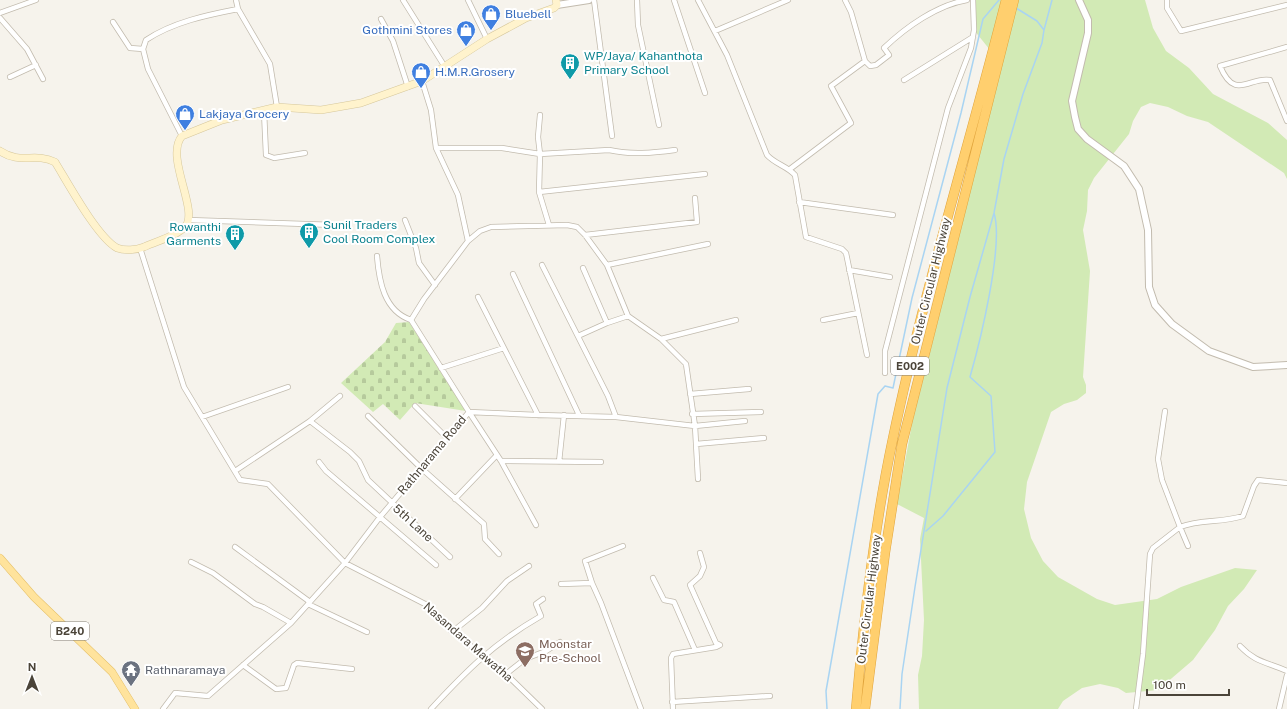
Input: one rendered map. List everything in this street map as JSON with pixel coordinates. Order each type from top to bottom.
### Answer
[{"type":"highway","name":"Outer Circular Highway","points":[[865,709],[885,553],[902,444],[1003,30],[1006,0]]},
{"type":"highway","name":"Outer Circular Highway","points":[[856,709],[873,555],[893,438],[935,263],[1003,30],[1014,0]]},
{"type":"main road","points":[[0,151],[18,159],[47,158],[55,162],[107,240],[118,248],[127,250],[140,248],[177,233],[185,226],[188,220],[188,206],[177,161],[178,140],[182,136],[222,120],[277,107],[321,110],[361,103],[408,87],[422,81],[487,39],[526,18],[554,8],[557,2]]},
{"type":"main road","name":"B240","points":[[0,558],[34,597],[112,672],[132,708]]},
{"type":"street","points":[[0,13],[36,0]]},
{"type":"street","points":[[236,0],[238,9],[270,64],[277,107]]},
{"type":"street","points":[[404,0],[445,67]]},
{"type":"street","points":[[468,0],[487,39]]},
{"type":"street","points":[[557,2],[588,0]]},
{"type":"street","points":[[594,0],[612,136]]},
{"type":"street","points":[[636,0],[638,25],[659,124]]},
{"type":"street","points":[[674,0],[705,93]]},
{"type":"street","points":[[698,0],[727,55],[767,155],[772,160],[790,169],[795,174],[806,237],[842,249],[846,254],[867,355]]},
{"type":"street","points":[[715,31],[788,0]]},
{"type":"street","points":[[844,0],[851,12],[865,61],[870,66],[876,64],[889,55],[884,48],[892,40],[933,12],[967,0]]},
{"type":"street","points":[[885,373],[885,352],[948,108],[972,48],[973,0]]},
{"type":"street","points":[[1079,0],[1088,20],[1088,33],[1072,101],[1074,117],[1078,129],[1087,139],[1124,166],[1140,189],[1148,230],[1149,287],[1156,305],[1172,324],[1209,351],[1252,367],[1287,364]]},
{"type":"street","points":[[1167,0],[1167,8],[1182,31],[1287,5]]},
{"type":"street","points":[[182,136],[154,82],[143,49],[146,40],[154,34],[204,15],[238,9]]},
{"type":"street","points":[[0,18],[27,49],[44,79]]},
{"type":"street","points":[[381,19],[393,41],[408,87]]},
{"type":"street","points":[[112,22],[130,48],[143,49]]},
{"type":"street","points":[[904,80],[973,37]]},
{"type":"street","points":[[1287,47],[1220,66],[1224,75],[1236,85],[1242,86],[1270,80],[1287,121]]},
{"type":"street","points":[[790,169],[851,123],[831,86],[865,61]]},
{"type":"street","points":[[10,77],[36,65]]},
{"type":"street","points":[[422,81],[431,110],[436,148],[458,195],[468,242]]},
{"type":"street","points":[[264,111],[266,155],[274,158],[305,153]]},
{"type":"street","points":[[540,115],[538,137],[540,154],[539,192],[549,225]]},
{"type":"street","points":[[436,148],[502,148],[540,154],[609,150],[619,152],[653,153],[675,150]]},
{"type":"street","points":[[539,192],[705,174]]},
{"type":"street","points":[[585,235],[697,222],[695,198]]},
{"type":"street","points":[[799,202],[893,215]]},
{"type":"street","points":[[188,220],[335,225]]},
{"type":"street","points":[[405,220],[416,248],[419,263],[435,285]]},
{"type":"street","points":[[377,256],[378,274],[383,293],[394,310],[403,317],[411,320],[435,285],[468,242],[480,231],[491,227],[549,225],[567,225],[577,227],[585,235],[607,265],[628,316],[661,339],[686,364],[692,414],[695,426],[698,479]]},
{"type":"street","points":[[607,265],[708,244]]},
{"type":"street","points":[[140,248],[184,387],[235,471],[310,421],[340,396]]},
{"type":"street","points":[[542,265],[608,396],[616,417]]},
{"type":"street","points":[[583,268],[607,323]]},
{"type":"street","points":[[849,270],[890,277]]},
{"type":"street","points":[[513,274],[579,416]]},
{"type":"street","points":[[478,297],[538,416]]},
{"type":"street","points":[[823,320],[858,313]]},
{"type":"street","points":[[578,336],[607,323],[628,316]]},
{"type":"street","name":"Rathnarama Road","points":[[163,709],[175,693],[208,696],[291,624],[469,412],[411,320]]},
{"type":"street","points":[[661,339],[736,320]]},
{"type":"street","points":[[441,368],[504,348]]},
{"type":"street","points":[[202,417],[288,387]]},
{"type":"street","points":[[690,394],[750,389]]},
{"type":"street","points":[[415,406],[447,438]]},
{"type":"street","points":[[1165,411],[1158,459],[1162,480],[1188,546]]},
{"type":"street","points":[[469,412],[538,416],[564,415],[616,417],[695,426],[745,421]]},
{"type":"street","points":[[469,412],[496,456],[501,461],[536,525]]},
{"type":"street","points":[[692,414],[761,412]]},
{"type":"street","points":[[559,462],[564,415]]},
{"type":"street","points":[[368,416],[421,468],[484,524],[485,539],[499,554]]},
{"type":"street","name":"5th Lane","points":[[310,421],[354,456],[359,461],[368,480],[392,504],[423,530],[450,557]]},
{"type":"street","points":[[696,444],[764,438]]},
{"type":"street","points":[[455,499],[496,456]]},
{"type":"street","points":[[501,461],[601,462]]},
{"type":"street","points":[[319,462],[326,471],[436,565]]},
{"type":"street","name":"Nasandara Mawatha","points":[[235,471],[240,480],[268,484],[344,562],[427,605],[452,632],[461,636],[481,656],[506,674],[542,709]]},
{"type":"street","points":[[1136,709],[1143,654],[1150,554],[1153,548],[1180,527],[1187,524],[1229,520],[1243,516],[1254,486],[1258,480],[1287,483]]},
{"type":"street","points":[[623,546],[585,561],[592,583],[641,709]]},
{"type":"street","points":[[235,547],[309,603],[367,632]]},
{"type":"street","points":[[673,709],[671,658],[673,654],[716,647],[720,645],[716,643],[690,585],[700,576],[704,567],[700,553]]},
{"type":"street","points":[[191,562],[213,573],[255,604],[263,607],[291,624]]},
{"type":"street","points":[[452,632],[482,608],[507,581],[529,566]]},
{"type":"street","points":[[653,578],[664,600],[674,602],[695,650]]},
{"type":"street","points":[[561,584],[592,583]]},
{"type":"street","points":[[431,709],[481,656],[513,632],[541,616],[536,604],[543,599]]},
{"type":"street","points":[[506,674],[525,659],[546,652],[560,642]]},
{"type":"street","points":[[1240,646],[1250,656],[1258,661],[1287,671]]},
{"type":"street","points":[[243,665],[276,689],[286,688],[294,665],[297,663],[352,669]]},
{"type":"street","points":[[1278,709],[1287,675]]},
{"type":"street","points":[[672,702],[770,696]]},
{"type":"green space","points":[[973,0],[1145,0],[1153,28],[1166,51],[1189,68],[1213,94],[1268,123],[1287,140],[1287,179],[1284,173],[1208,122],[1187,116],[1168,107],[1150,103],[1141,107],[1133,121],[1129,134],[1094,178],[1088,190],[1087,211],[1083,230],[1090,271],[1083,377],[1086,385],[1086,393],[1077,400],[1064,404],[1051,412],[1027,482],[1024,509],[1031,538],[1043,561],[1058,577],[1097,599],[1115,605],[1157,599],[1181,587],[1235,568],[1257,570],[1244,589],[1228,606],[1215,630],[1193,660],[1158,690],[1126,693],[1118,688],[1100,684],[1082,688],[1063,701],[1058,709],[919,709],[918,675],[922,656],[924,620],[920,539],[924,518],[897,504],[912,424],[1002,65],[974,30]]},
{"type":"green space","points":[[409,322],[466,411],[415,403],[400,420],[383,404],[373,412],[341,383],[385,342],[396,323]]},
{"type":"waterway","points":[[827,709],[826,691],[878,394],[885,386],[893,388],[912,298],[961,113],[983,19],[999,0]]},
{"type":"waterway","points":[[1044,30],[1052,0]]},
{"type":"waterway","points":[[900,709],[902,674],[947,388],[970,297],[994,213],[1004,159],[1023,94],[1042,43],[1044,30],[1037,21],[1016,8]]},
{"type":"waterway","points":[[926,531],[943,516],[995,452],[991,396],[970,377],[990,294],[996,247],[994,213]]},
{"type":"place","name":"Bluebell","points":[[491,31]]},
{"type":"place","name":"Gothmini Stores","points":[[466,47]]},
{"type":"place","name":"WP/Jaya/ Kahanthota Primary School","points":[[570,80]]},
{"type":"place","name":"H.M.R.Grosery","points":[[421,89]]},
{"type":"place","name":"Lakjaya Grocery","points":[[185,131]]},
{"type":"place","name":"Sunil Traders Cool Room Complex","points":[[309,249]]},
{"type":"place","name":"Rowanthi Garments","points":[[235,251]]},
{"type":"place","name":"Moonstar Pre-School","points":[[525,668]]},
{"type":"place","name":"Rathnaramaya","points":[[131,687]]}]
